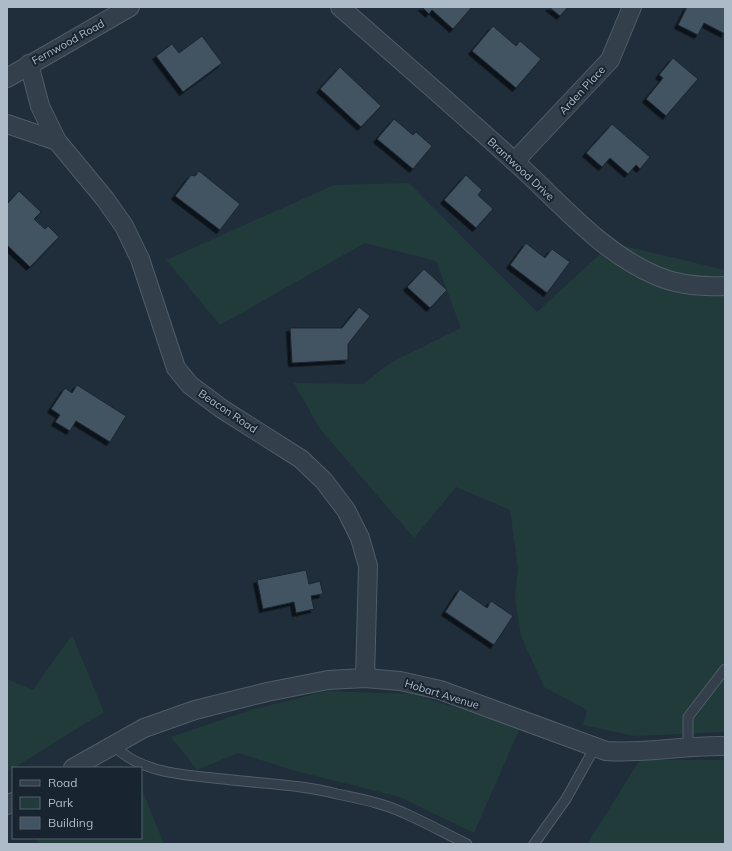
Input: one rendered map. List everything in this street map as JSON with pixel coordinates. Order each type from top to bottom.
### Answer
[{"type":"street","name":"Fernwood Road","points":[[7,78],[130,7]]},
{"type":"street","name":"Brantwood Drive","points":[[340,7],[515,162],[588,230],[622,256],[657,276],[694,286],[725,286]]},
{"type":"street","name":"Arden Place","points":[[515,162],[610,60],[632,7]]},
{"type":"street","name":"Beacon Road","points":[[29,64],[40,106],[57,140],[105,199],[124,226],[140,259],[176,368],[190,385],[222,409],[301,459],[324,481],[346,510],[360,538],[368,566],[365,678]]},
{"type":"street","points":[[7,124],[57,140]]},
{"type":"street","name":"Hobart Avenue","points":[[75,767],[144,728],[195,710],[267,692],[328,680],[365,678],[400,680],[440,690],[606,751],[626,752],[688,747],[725,746]]},
{"type":"lane","points":[[688,747],[688,717],[725,669]]},
{"type":"lane","points":[[113,745],[122,755],[145,766],[160,770],[196,777],[302,786],[381,805],[404,813],[467,844]]},
{"type":"lane","points":[[534,844],[566,800],[595,747]]},
{"type":"green space","points":[[409,183],[537,312],[612,243],[725,270],[725,732],[634,736],[583,725],[587,710],[544,687],[521,636],[515,598],[518,568],[510,510],[456,487],[414,538],[320,429],[294,383],[363,384],[390,363],[461,328],[436,261],[365,243],[220,325],[166,260],[334,185]]},
{"type":"green space","points":[[72,635],[104,712],[15,767],[12,767],[12,769],[7,772],[7,679],[33,690]]},
{"type":"green space","points":[[327,691],[413,694],[520,728],[474,833],[400,797],[296,771],[238,753],[197,770],[171,737],[254,709]]},
{"type":"green space","points":[[640,760],[725,760],[725,844],[587,844]]},
{"type":"green space","points":[[142,789],[164,844],[38,844],[36,839],[142,839]]},
{"type":"building","points":[[422,7],[472,7],[453,29],[432,10],[429,14]]},
{"type":"building","points":[[549,7],[568,7],[560,16]]},
{"type":"building","points":[[687,7],[725,7],[725,34],[704,23],[698,35],[678,25]]},
{"type":"building","points":[[493,26],[516,46],[520,41],[541,59],[516,88],[472,51]]},
{"type":"building","points":[[202,36],[222,63],[183,92],[156,56],[172,44],[179,53]]},
{"type":"building","points":[[673,58],[698,79],[666,116],[646,99],[663,78],[659,75]]},
{"type":"building","points":[[340,67],[381,106],[361,127],[320,89]]},
{"type":"building","points":[[394,119],[413,135],[416,132],[432,146],[413,169],[377,139]]},
{"type":"building","points":[[612,124],[650,157],[640,169],[636,165],[628,174],[610,158],[602,167],[586,153]]},
{"type":"building","points":[[199,171],[240,204],[220,230],[175,196],[191,175],[195,176]]},
{"type":"building","points":[[466,175],[482,190],[478,195],[493,209],[476,228],[444,200]]},
{"type":"building","points":[[19,191],[41,212],[34,219],[45,229],[48,226],[59,237],[30,267],[7,245],[7,204]]},
{"type":"building","points":[[526,243],[545,258],[552,249],[570,262],[547,293],[510,265]]},
{"type":"building","points":[[424,269],[447,290],[430,308],[407,287]]},
{"type":"building","points":[[359,307],[370,316],[348,344],[348,360],[292,363],[290,328],[342,328]]},
{"type":"building","points":[[77,385],[126,416],[110,442],[76,421],[70,431],[55,422],[60,415],[51,409],[65,388],[72,393]]},
{"type":"building","points":[[306,570],[309,584],[320,581],[323,594],[311,596],[314,609],[296,613],[294,602],[263,609],[257,580]]},
{"type":"building","points":[[460,589],[487,608],[491,601],[513,616],[494,645],[445,612]]}]
